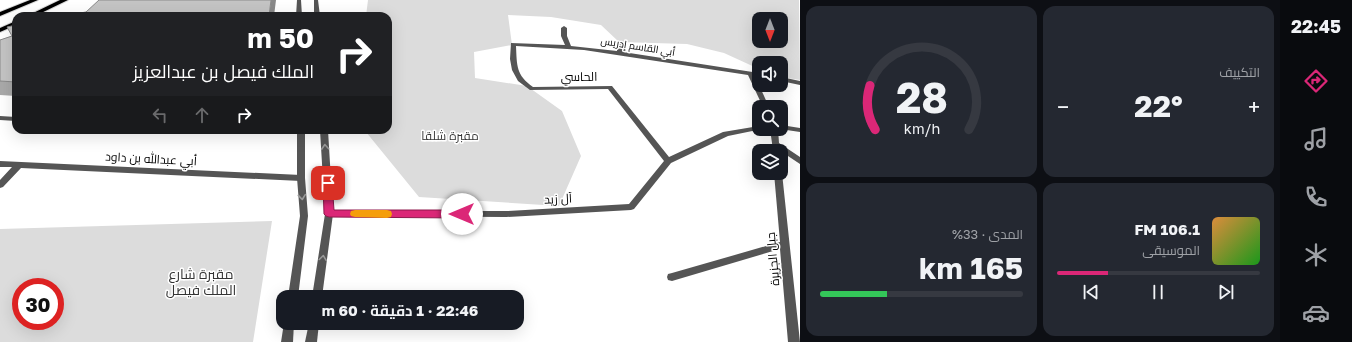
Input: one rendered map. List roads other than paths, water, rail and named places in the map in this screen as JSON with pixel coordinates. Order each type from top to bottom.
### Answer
[{"type":"main road","points":[[0,14],[35,0]]},
{"type":"main road","points":[[39,12],[65,0]]},
{"type":"main road","points":[[0,30],[12,25]]},
{"type":"street","points":[[299,0],[299,12]]},
{"type":"street","points":[[316,0],[317,12]]},
{"type":"street","points":[[564,28],[564,36],[569,47]]},
{"type":"street","points":[[620,43],[620,53]]},
{"type":"street","name":"أبي القاسم إدريس","points":[[513,44],[569,47],[620,53],[750,73]]},
{"type":"street","name":"الحاسي","points":[[513,44],[514,73],[522,83],[532,89],[610,87],[668,161]]},
{"type":"street","points":[[750,73],[763,100]]},
{"type":"street","points":[[788,80],[800,83]]},
{"type":"street","points":[[0,118],[12,119]]},
{"type":"street","points":[[788,128],[800,130]]},
{"type":"street","name":"آل زيد","points":[[329,214],[506,214],[631,207],[668,161],[726,134],[752,129]]},
{"type":"street","points":[[294,290],[304,216],[301,178],[301,134]]},
{"type":"street","points":[[318,290],[329,214],[324,134]]},
{"type":"street","points":[[788,154],[800,161]]},
{"type":"street","name":"أبي عبدالله بن داود","points":[[0,164],[301,178]]},
{"type":"street","points":[[0,185],[19,165]]},
{"type":"street","name":"جبل الجزيرة","points":[[779,180],[794,342]]},
{"type":"street","points":[[672,277],[785,244]]},
{"type":"street","points":[[286,342],[288,330]]},
{"type":"street","points":[[311,342],[313,330]]},
{"type":"park label","name":"مقبرة شلقا","points":[[450,136]]},
{"type":"park label","name":"مقبرة شارع الملك فيصل","points":[[201,282]]}]
